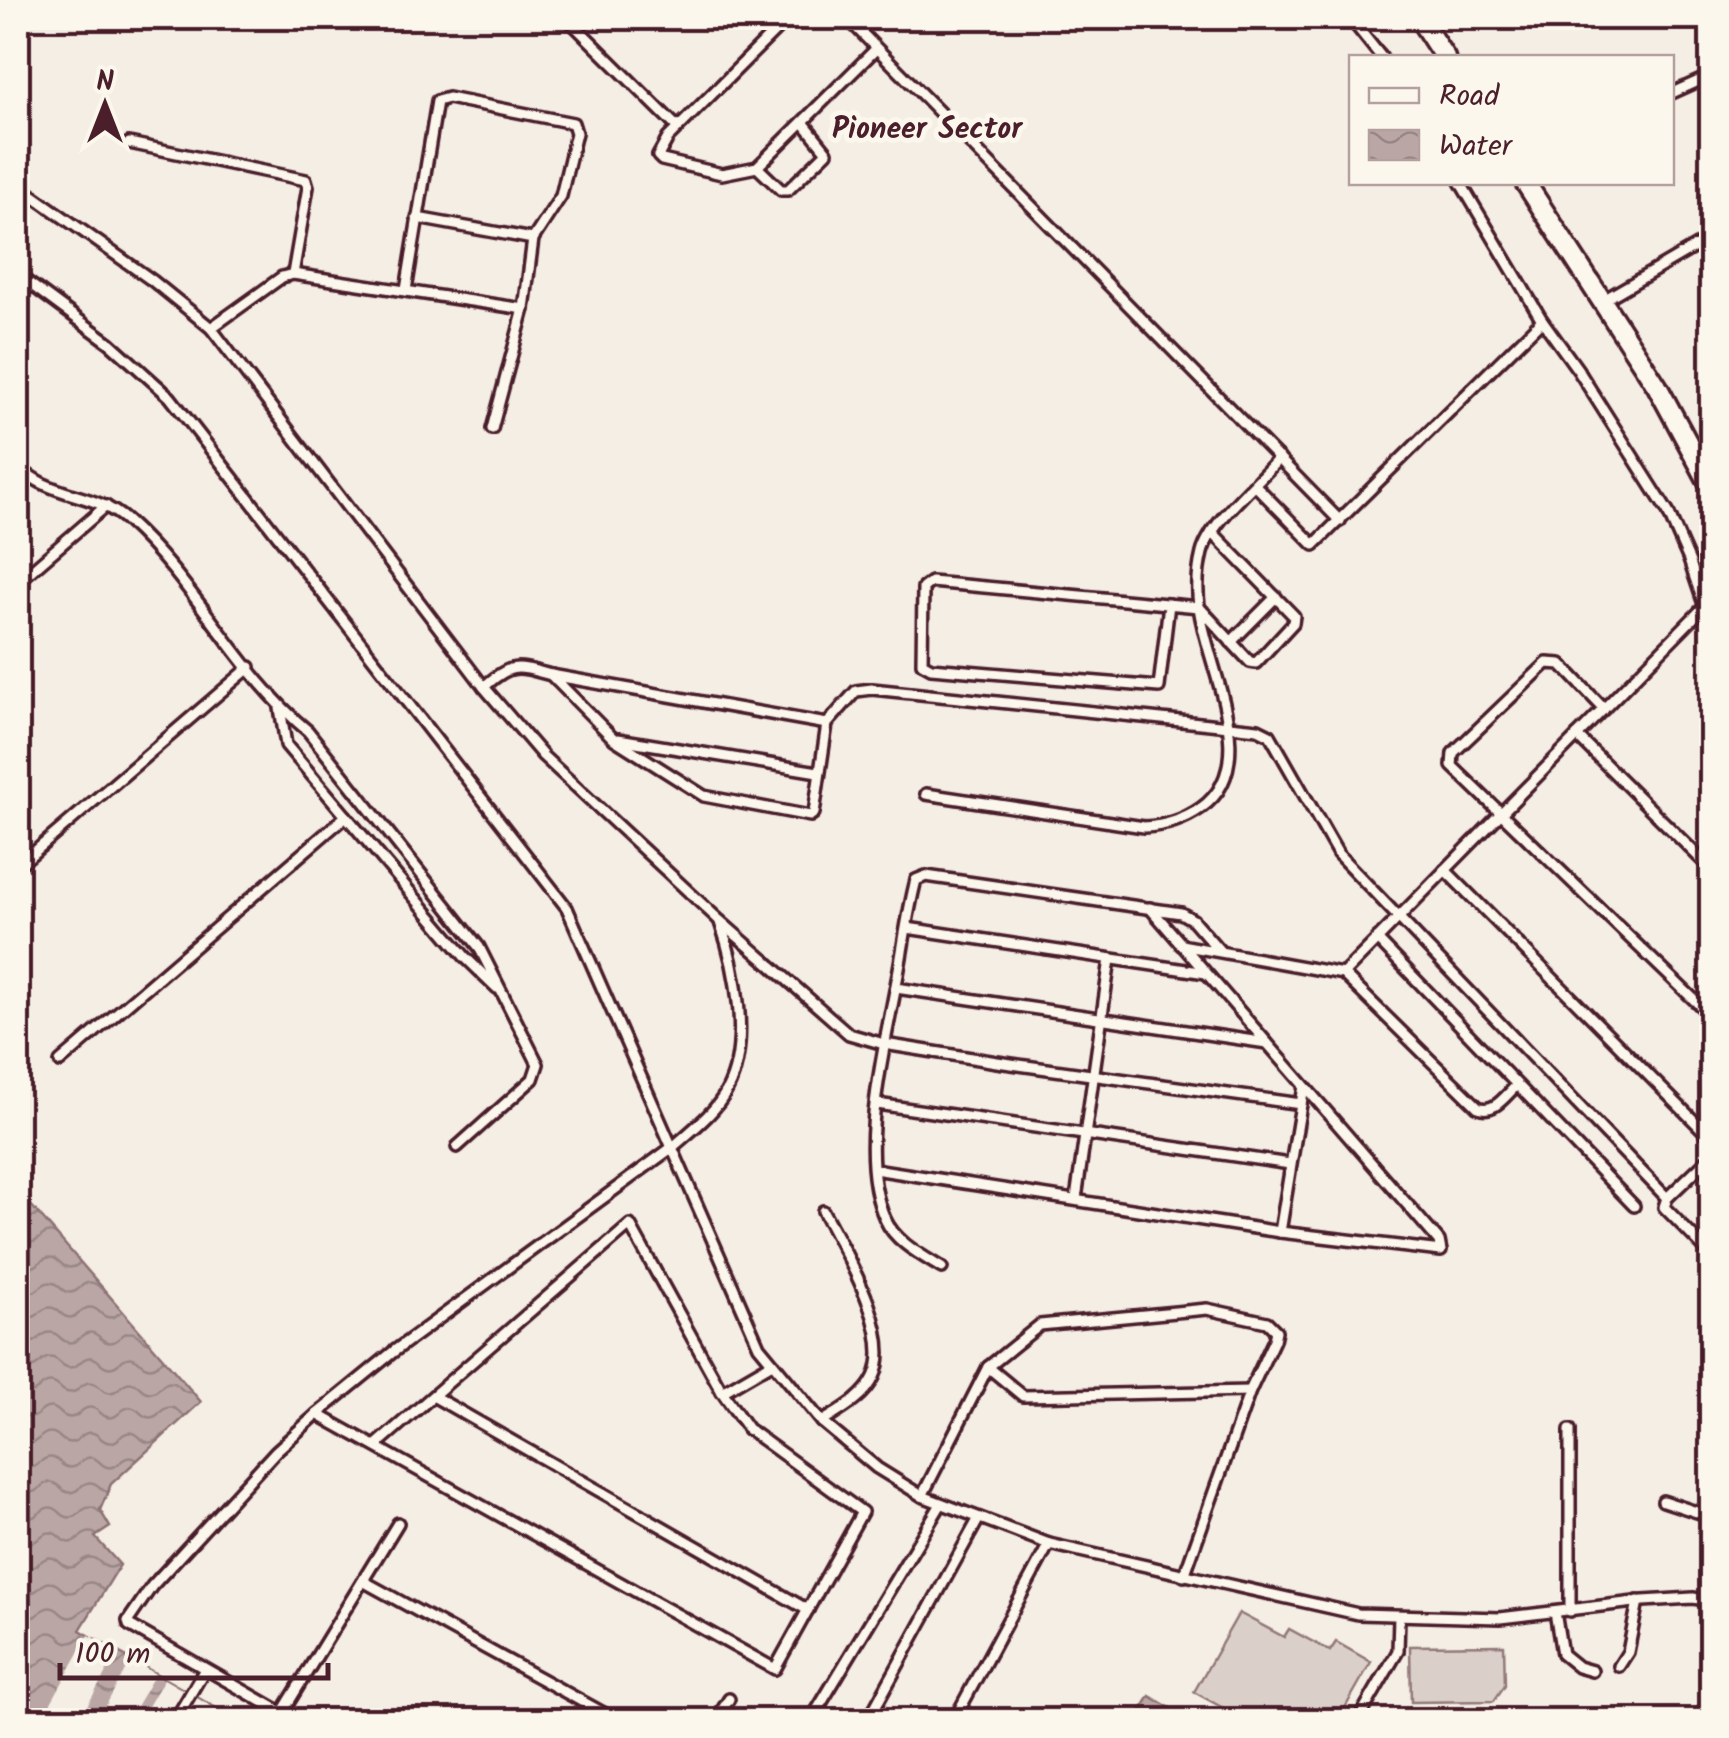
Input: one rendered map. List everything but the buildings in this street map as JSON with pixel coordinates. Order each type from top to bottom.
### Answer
[{"type":"street","points":[[1419,18],[1442,55]]},
{"type":"street","points":[[1527,185],[1675,416],[1712,488]]},
{"type":"lane","points":[[567,18],[678,128]]},
{"type":"lane","points":[[788,18],[678,128],[658,156],[662,160],[722,174],[757,166],[876,49]]},
{"type":"lane","points":[[847,18],[1340,521]]},
{"type":"lane","points":[[1350,18],[1380,55]]},
{"type":"lane","points":[[1674,93],[1712,75]]},
{"type":"lane","points":[[406,290],[437,101],[448,98],[573,123],[576,133],[562,196],[533,239],[524,308],[492,429]]},
{"type":"lane","points":[[757,166],[782,190],[788,190],[826,152],[803,122]]},
{"type":"lane","points":[[129,143],[306,180],[293,274]]},
{"type":"lane","points":[[18,184],[211,328],[484,687],[543,756],[718,920],[849,1034],[884,1044],[1300,1104]]},
{"type":"lane","points":[[1462,185],[1542,320],[1668,512],[1712,628]]},
{"type":"lane","points":[[417,218],[533,239]]},
{"type":"lane","points":[[1601,301],[1712,237]]},
{"type":"lane","points":[[211,328],[282,277],[293,274],[524,308]]},
{"type":"lane","points":[[18,275],[110,343],[170,397],[567,908],[759,1346],[822,1422],[877,1468],[922,1496],[1048,1544],[1358,1614],[1500,1618],[1638,1601],[1712,1601]]},
{"type":"lane","points":[[1255,485],[1314,545],[1542,320]]},
{"type":"lane","points":[[926,794],[1158,827],[1188,817],[1210,802],[1223,784],[1230,763],[1228,724],[1199,607],[1203,550],[1212,532],[1279,458]]},
{"type":"lane","points":[[18,468],[44,484],[106,506],[128,522],[165,562],[280,708],[308,731],[479,946],[538,1064],[533,1079],[457,1147]]},
{"type":"lane","points":[[18,582],[106,506]]},
{"type":"lane","points":[[1169,604],[1159,687],[930,668],[922,663],[923,588],[930,582],[1169,604],[1199,607],[1250,662],[1256,663],[1293,624],[1293,614],[1212,532]]},
{"type":"lane","points":[[1231,642],[1276,597]]},
{"type":"lane","points":[[1343,974],[1703,608]]},
{"type":"lane","points":[[1604,709],[1561,664],[1547,663],[1453,753],[1452,766],[1712,1017]]},
{"type":"lane","points":[[18,866],[250,667]]},
{"type":"lane","points":[[484,687],[510,667],[827,724]]},
{"type":"lane","points":[[551,675],[614,739],[704,796],[810,816],[814,813],[827,724],[856,692],[872,689],[1258,728],[1270,735],[1338,854],[1667,1198]]},
{"type":"lane","points":[[280,708],[286,746],[465,957],[503,994]]},
{"type":"lane","points":[[1577,736],[1712,870]]},
{"type":"lane","points":[[614,739],[818,772]]},
{"type":"lane","points":[[60,1062],[346,816]]},
{"type":"lane","points":[[1445,870],[1712,1139]]},
{"type":"lane","points":[[942,1268],[909,1248],[885,1221],[874,1169],[884,1044],[914,885],[922,876],[1150,908],[1187,916],[1219,950]]},
{"type":"lane","points":[[874,1169],[1280,1232],[1442,1251],[1439,1240],[1150,908]]},
{"type":"lane","points":[[295,1720],[129,1625],[128,1620],[177,1559],[276,1451],[317,1414],[393,1352],[674,1146],[726,1092],[734,1072],[738,1002],[731,955],[718,920]]},
{"type":"lane","points":[[906,928],[1206,973]]},
{"type":"lane","points":[[1378,939],[1634,1206]]},
{"type":"lane","points":[[1181,944],[1343,974],[1478,1108],[1493,1108],[1516,1086]]},
{"type":"lane","points":[[1076,1199],[1110,959]]},
{"type":"lane","points":[[896,988],[1267,1043]]},
{"type":"lane","points":[[1280,1232],[1304,1086]]},
{"type":"lane","points":[[877,1104],[1290,1164]]},
{"type":"lane","points":[[1712,1155],[1667,1198],[1664,1207],[1712,1256]]},
{"type":"lane","points":[[822,1422],[854,1402],[873,1380],[882,1356],[867,1299],[823,1211]]},
{"type":"lane","points":[[317,1414],[775,1669],[862,1512],[748,1429],[722,1392],[630,1225],[375,1446]]},
{"type":"lane","points":[[922,1496],[988,1367],[1040,1324],[1207,1309],[1274,1326],[1274,1340],[1250,1391],[1184,1576]]},
{"type":"lane","points":[[722,1392],[772,1363]]},
{"type":"lane","points":[[988,1367],[1024,1396],[1250,1391]]},
{"type":"lane","points":[[433,1396],[808,1610]]},
{"type":"lane","points":[[1570,1430],[1570,1611]]},
{"type":"lane","points":[[1663,1501],[1712,1517]]},
{"type":"lane","points":[[834,1720],[817,1710],[941,1504]]},
{"type":"lane","points":[[868,1720],[979,1518]]},
{"type":"lane","points":[[282,1714],[398,1524]]},
{"type":"lane","points":[[954,1720],[1048,1544]]},
{"type":"lane","points":[[364,1581],[616,1720]]},
{"type":"lane","points":[[1619,1666],[1628,1652],[1638,1601]]},
{"type":"lane","points":[[1555,1612],[1562,1654],[1578,1667],[1592,1671]]},
{"type":"lane","points":[[1358,1720],[1398,1651],[1399,1616]]},
{"type":"lane","points":[[174,1720],[205,1668]]},
{"type":"lane","points":[[1698,1720],[1712,1696]]},
{"type":"lane","points":[[716,1720],[729,1699]]},
{"type":"shaded area","points":[[1239,1613],[1284,1637],[1289,1629],[1330,1651],[1336,1642],[1371,1662],[1338,1720],[1253,1720],[1194,1692]]},
{"type":"shaded area","points":[[1504,1645],[1505,1685],[1494,1701],[1411,1702],[1410,1646]]},
{"type":"shaded area","points":[[1465,1713],[1499,1720],[1415,1720],[1430,1715]]},
{"type":"water","points":[[18,1190],[201,1402],[111,1484],[100,1510],[110,1527],[95,1537],[120,1565],[80,1630],[237,1720],[18,1720]]},
{"type":"water","points":[[1150,1696],[1191,1720],[1135,1720]]},
{"type":"pier","points":[[89,1635],[118,1652],[79,1720],[67,1720],[48,1708]]},
{"type":"pier","points":[[131,1659],[155,1674],[128,1720],[98,1720]]},
{"type":"pier","points":[[164,1679],[221,1712],[216,1720],[140,1720]]},
{"type":"district","name":"Pioneer Sector","points":[[927,130]]}]
